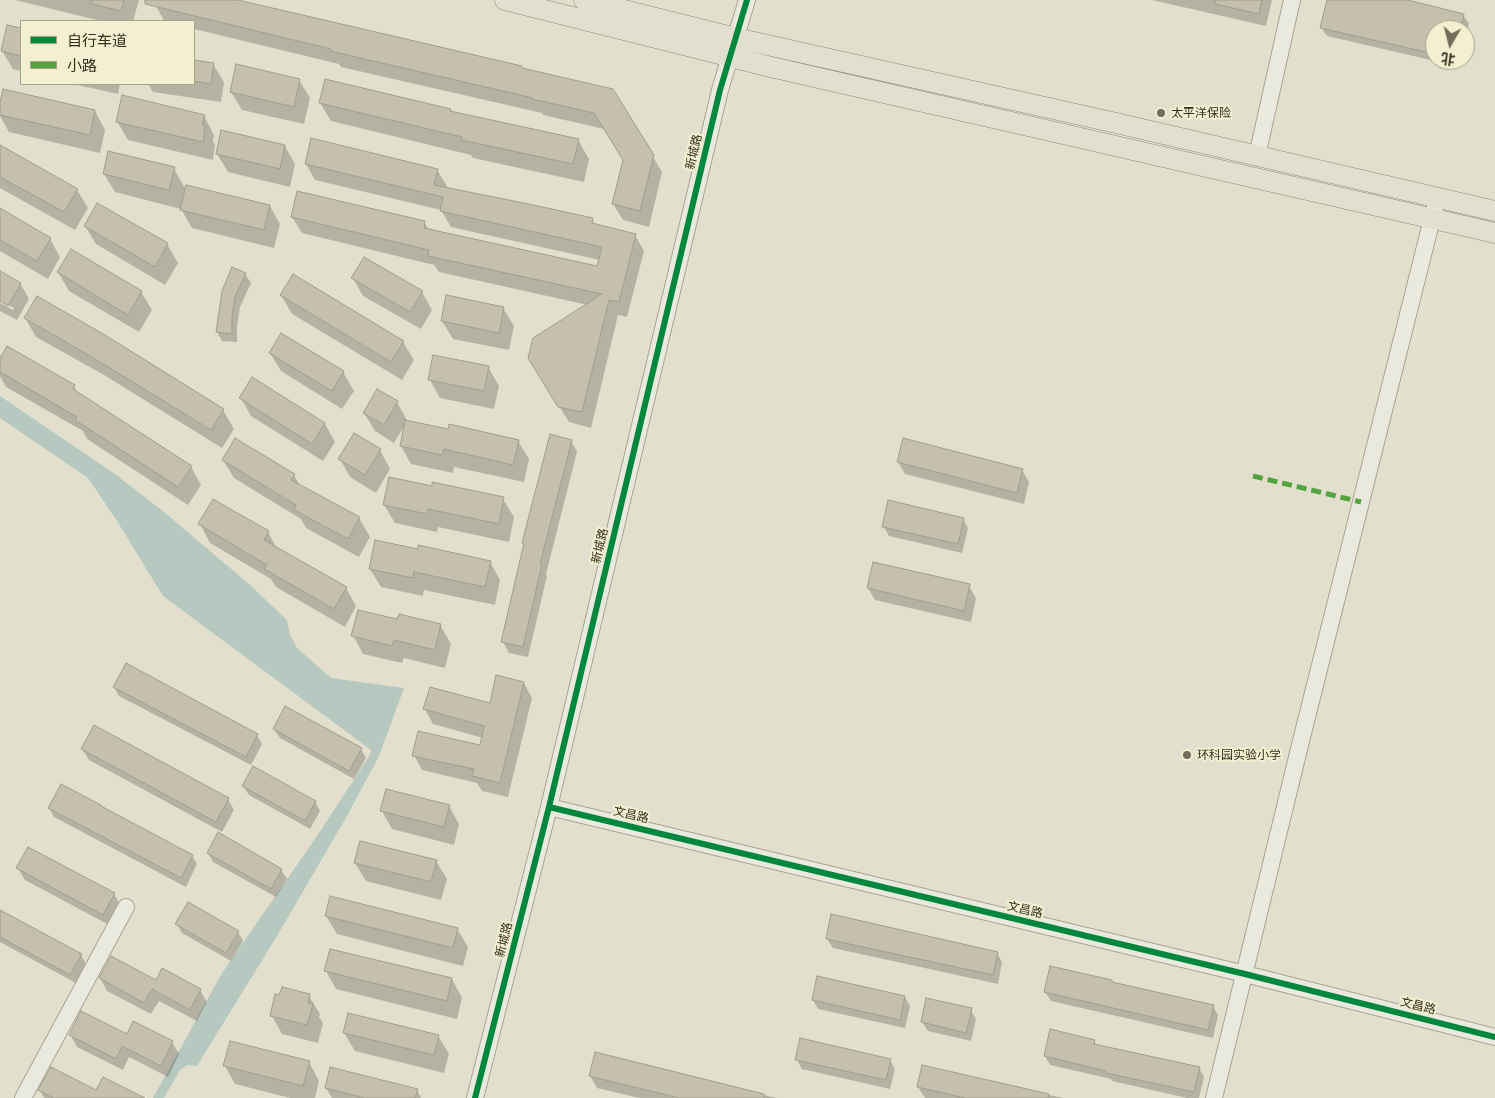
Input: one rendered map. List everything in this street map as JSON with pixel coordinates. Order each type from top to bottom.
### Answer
[{"type":"main road","points":[[505,0],[1257,156],[1495,211]]},
{"type":"main road","points":[[584,0],[733,48],[1495,234]]},
{"type":"street","name":"新城路","points":[[475,1098],[549,807],[720,90],[747,0]]},
{"type":"street","points":[[1257,156],[1292,0]]},
{"type":"street","points":[[1214,1098],[1301,741],[1438,198]]},
{"type":"street","name":"文昌路","points":[[549,807],[1245,974],[1495,1037]]},
{"type":"street","points":[[23,1098],[126,908]]},
{"type":"shaded area","points":[[0,396],[115,474],[164,512],[249,584],[287,620],[290,635],[297,648],[331,678],[404,688],[379,756],[347,816],[277,936],[197,1066],[187,1065],[180,1070],[164,1098],[153,1098],[222,973],[315,839],[370,755],[371,750],[163,596],[88,478],[0,418]]},
{"type":"building","points":[[92,0],[124,0],[121,11],[92,4]]},
{"type":"building","points":[[145,0],[238,0],[613,89],[654,155],[640,211],[612,204],[623,160],[594,113],[330,51],[331,49],[145,4]]},
{"type":"building","points":[[1215,0],[1262,0],[1259,14],[1215,4]]},
{"type":"building","points":[[1327,0],[1408,0],[1464,14],[1463,20],[1425,20],[1425,52],[1320,28]]},
{"type":"building","points":[[7,25],[20,28],[20,56],[1,51]]},
{"type":"building","points":[[195,60],[214,63],[211,84],[195,81]]},
{"type":"building","points":[[236,64],[300,79],[294,107],[230,92]]},
{"type":"building","points":[[325,79],[451,109],[450,111],[579,139],[573,164],[461,140],[462,137],[319,103]]},
{"type":"building","points":[[3,89],[95,110],[90,135],[0,115]]},
{"type":"building","points":[[122,95],[205,115],[202,125],[205,126],[203,142],[116,122]]},
{"type":"building","points":[[221,130],[285,145],[280,169],[216,154]]},
{"type":"building","points":[[311,138],[438,169],[434,185],[593,218],[592,223],[636,234],[619,302],[609,300],[582,412],[558,407],[528,358],[533,338],[602,294],[428,256],[429,250],[291,217],[297,191],[425,221],[424,228],[597,266],[602,247],[440,211],[443,197],[305,164]]},
{"type":"building","points":[[0,145],[78,189],[64,212],[0,177]]},
{"type":"building","points":[[108,151],[175,167],[169,190],[103,174]]},
{"type":"building","points":[[186,185],[270,205],[264,230],[180,210]]},
{"type":"building","points":[[97,203],[168,243],[155,267],[84,226]]},
{"type":"building","points":[[0,208],[51,238],[37,261],[0,240]]},
{"type":"building","points":[[71,249],[142,291],[128,315],[57,272]]},
{"type":"building","points":[[364,257],[423,291],[410,312],[351,278]]},
{"type":"building","points":[[232,267],[246,273],[235,297],[232,334],[216,332],[222,291]]},
{"type":"building","points":[[0,271],[21,283],[8,306],[0,301]]},
{"type":"building","points":[[293,274],[404,341],[391,362],[280,295]]},
{"type":"building","points":[[446,295],[504,307],[499,333],[441,321]]},
{"type":"building","points":[[37,296],[105,335],[224,409],[211,430],[24,318]]},
{"type":"building","points":[[281,333],[344,371],[332,391],[269,353]]},
{"type":"building","points":[[7,346],[75,385],[73,389],[192,466],[178,487],[75,420],[77,417],[0,372],[0,358]]},
{"type":"building","points":[[433,355],[489,366],[484,391],[428,380]]},
{"type":"building","points":[[252,377],[325,423],[312,444],[239,398]]},
{"type":"building","points":[[377,389],[398,401],[384,425],[363,413]]},
{"type":"building","points":[[405,420],[448,429],[449,424],[519,440],[513,465],[444,449],[442,455],[400,446]]},
{"type":"building","points":[[354,433],[381,449],[365,475],[338,459]]},
{"type":"building","points":[[550,434],[572,440],[540,564],[542,564],[523,647],[501,642],[524,543],[522,543]]},
{"type":"building","points":[[235,438],[295,474],[291,480],[360,517],[348,539],[294,510],[296,505],[222,460]]},
{"type":"building","points":[[903,438],[1023,469],[1017,493],[897,462]]},
{"type":"building","points":[[389,477],[432,486],[432,482],[504,497],[499,524],[428,509],[427,514],[383,505]]},
{"type":"building","points":[[213,499],[269,531],[264,540],[347,587],[334,609],[264,569],[267,565],[198,524]]},
{"type":"building","points":[[888,500],[964,518],[958,544],[882,527]]},
{"type":"building","points":[[375,540],[418,549],[418,545],[491,561],[485,587],[414,572],[413,578],[369,569]]},
{"type":"building","points":[[873,562],[970,584],[964,611],[867,588]]},
{"type":"building","points":[[358,610],[397,619],[399,614],[441,624],[435,650],[394,640],[392,646],[351,636]]},
{"type":"building","points":[[126,663],[258,734],[246,757],[113,687]]},
{"type":"building","points":[[496,675],[524,682],[500,783],[472,776],[474,769],[412,756],[418,731],[480,745],[484,726],[423,709],[430,687],[490,703]]},
{"type":"building","points":[[285,706],[362,748],[349,771],[273,729]]},
{"type":"building","points":[[94,725],[229,798],[216,822],[81,749]]},
{"type":"building","points":[[253,766],[316,801],[305,821],[242,786]]},
{"type":"building","points":[[61,784],[193,855],[181,878],[48,808]]},
{"type":"building","points":[[386,789],[450,805],[444,827],[380,811]]},
{"type":"building","points":[[218,832],[282,869],[271,889],[207,853]]},
{"type":"building","points":[[360,841],[437,860],[431,882],[354,863]]},
{"type":"building","points":[[28,847],[115,893],[103,915],[16,868]]},
{"type":"building","points":[[330,896],[458,928],[453,948],[325,916]]},
{"type":"building","points":[[188,902],[239,931],[226,953],[175,924]]},
{"type":"building","points":[[0,910],[82,954],[70,975],[0,937]]},
{"type":"building","points":[[831,914],[998,952],[993,975],[826,939]]},
{"type":"building","points":[[330,949],[452,978],[447,1001],[324,971]]},
{"type":"building","points":[[111,956],[156,980],[162,968],[201,989],[190,1010],[152,989],[144,1003],[99,978]]},
{"type":"building","points":[[1050,966],[1214,1005],[1208,1030],[1044,992]]},
{"type":"building","points":[[817,976],[905,996],[900,1020],[812,1000]]},
{"type":"building","points":[[282,987],[310,994],[308,1003],[313,1004],[307,1025],[270,1016],[275,994],[279,995]]},
{"type":"building","points":[[926,998],[972,1008],[966,1033],[921,1022]]},
{"type":"building","points":[[81,1011],[127,1034],[133,1021],[173,1041],[161,1066],[122,1046],[116,1059],[69,1035]]},
{"type":"building","points":[[348,1013],[439,1035],[434,1055],[343,1033]]},
{"type":"building","points":[[1050,1029],[1095,1040],[1094,1044],[1200,1067],[1194,1092],[1106,1073],[1106,1071],[1044,1056]]},
{"type":"building","points":[[800,1038],[891,1059],[886,1080],[795,1060]]},
{"type":"building","points":[[230,1041],[310,1061],[303,1086],[223,1066]]},
{"type":"building","points":[[595,1052],[764,1094],[764,1098],[679,1098],[589,1076]]},
{"type":"building","points":[[922,1065],[1049,1094],[1048,1098],[965,1098],[917,1087]]},
{"type":"building","points":[[51,1067],[96,1090],[103,1077],[145,1098],[53,1098],[38,1090]]},
{"type":"building","points":[[330,1067],[418,1089],[415,1098],[365,1098],[325,1088]]},
{"type":"marked path","points":[[1253,476],[1361,502]]},
{"type":"cycle path","points":[[475,1098],[549,807],[720,90],[747,0]]},
{"type":"cycle path","points":[[549,807],[1245,974],[1495,1037]]},
{"type":"place","name":"太平洋保险","points":[[1161,113]]},
{"type":"place","name":"环科园实验小学","points":[[1187,755]]}]
